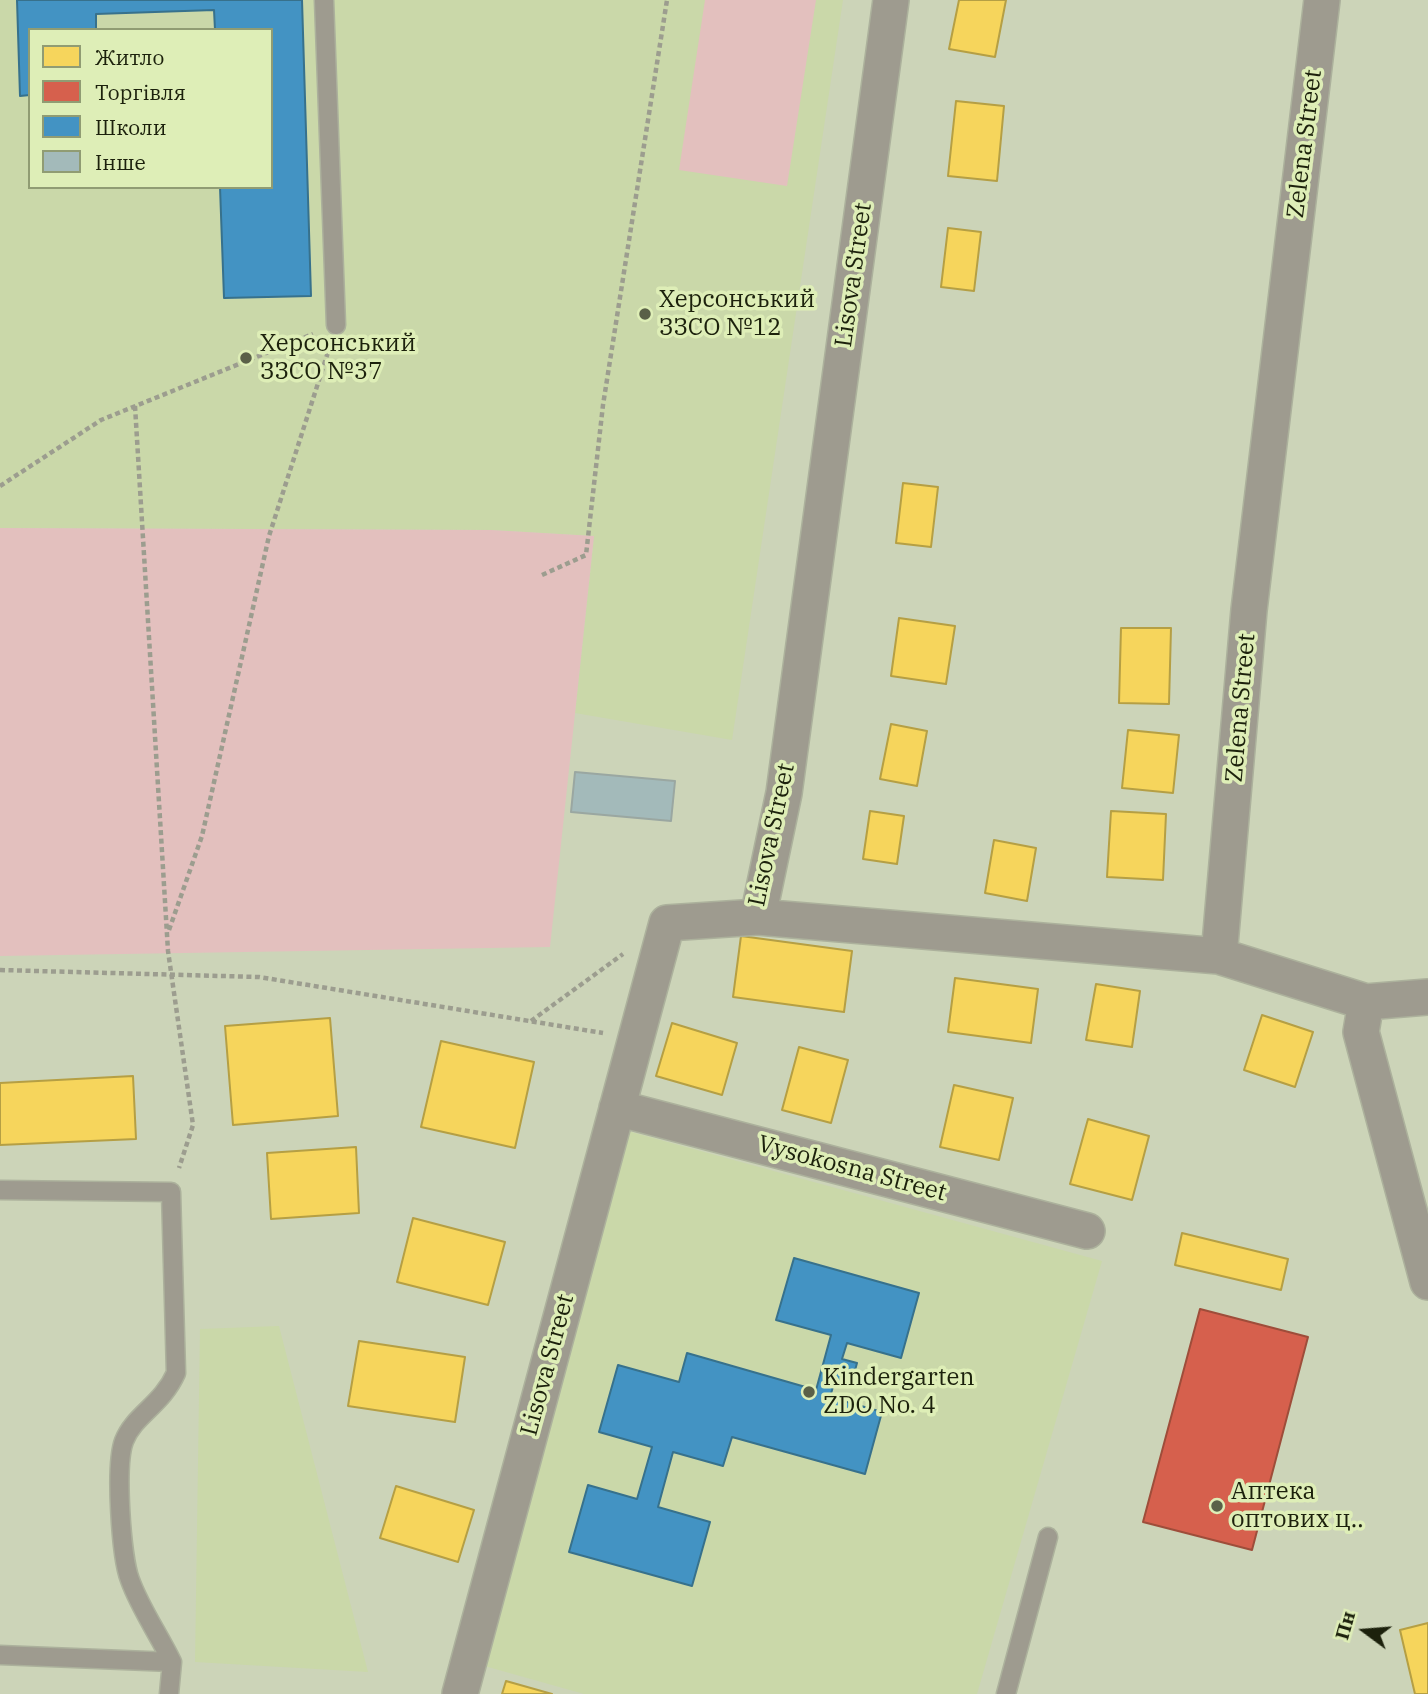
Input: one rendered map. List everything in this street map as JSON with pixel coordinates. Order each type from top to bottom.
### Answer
[{"type":"street","name":"Lisova Street","points":[[460,1694],[667,923],[758,916],[784,793],[891,0]]},
{"type":"street","name":"Zelena Street","points":[[1219,956],[1249,610],[1322,0]]},
{"type":"street","points":[[758,916],[1219,956],[1366,1002],[1428,997]]},
{"type":"street","points":[[1366,1002],[1361,1032],[1428,1282]]},
{"type":"street","name":"Vysokosna Street","points":[[617,1108],[1087,1231]]},
{"type":"lane","points":[[324,0],[336,325]]},
{"type":"lane","points":[[0,1191],[172,1192],[176,1373],[168,1391],[135,1423],[124,1441],[120,1471],[129,1579],[172,1662],[169,1694]]},
{"type":"lane","points":[[1006,1694],[1048,1537]]},
{"type":"lane","points":[[0,1655],[172,1662]]},
{"type":"path","points":[[542,575],[586,555],[604,405],[667,0]]},
{"type":"path","points":[[0,486],[101,420],[336,325]]},
{"type":"path","points":[[167,935],[202,836],[269,536],[336,325]]},
{"type":"path","points":[[135,406],[167,935],[193,1125],[172,1192]]},
{"type":"path","points":[[530,1021],[625,953]]},
{"type":"path","points":[[0,970],[172,977],[259,977],[636,1038]]},
{"type":"shaded area","points":[[0,0],[843,0],[732,740],[575,713],[594,536],[491,530],[0,528]]},
{"type":"shaded area","points":[[705,0],[816,0],[787,186],[679,170]]},
{"type":"shaded area","points":[[0,528],[491,530],[594,536],[550,947],[0,956]]},
{"type":"shaded area","name":"Kindergarten ZDO No. 4","points":[[624,1130],[1102,1261],[977,1694],[584,1694],[481,1665]]},
{"type":"shaded area","points":[[279,1326],[368,1672],[195,1662],[200,1329]]},
{"type":"building: Житло","points":[[959,0],[1006,0],[995,57],[949,49]]},
{"type":"building: Житло","points":[[956,101],[1004,106],[997,181],[948,176]]},
{"type":"building: Житло","points":[[948,228],[981,232],[974,291],[941,287]]},
{"type":"building: Житло","points":[[903,483],[938,487],[931,547],[896,543]]},
{"type":"building: Житло","points":[[899,618],[955,626],[946,684],[891,676]]},
{"type":"building: Житло","points":[[1121,628],[1171,628],[1169,704],[1119,703]]},
{"type":"building: Житло","points":[[891,724],[927,731],[917,786],[880,779]]},
{"type":"building: Житло","points":[[1128,730],[1179,735],[1173,793],[1122,788]]},
{"type":"building: Житло","points":[[870,811],[904,816],[897,864],[863,859]]},
{"type":"building: Житло","points":[[1111,811],[1166,814],[1163,880],[1107,877]]},
{"type":"building: Житло","points":[[994,840],[1036,848],[1027,901],[985,893]]},
{"type":"building: Житло","points":[[741,936],[852,951],[844,1012],[733,997]]},
{"type":"building: Житло","points":[[955,978],[1038,989],[1031,1043],[948,1032]]},
{"type":"building: Житло","points":[[1096,984],[1140,991],[1132,1047],[1086,1040]]},
{"type":"building: Житло","points":[[1262,1015],[1313,1032],[1295,1087],[1244,1070]]},
{"type":"building: Житло","points":[[330,1018],[338,1116],[233,1125],[225,1026]]},
{"type":"building: Житло","points":[[672,1023],[737,1043],[722,1095],[656,1076]]},
{"type":"building: Житло","points":[[441,1041],[534,1062],[515,1148],[421,1127]]},
{"type":"building: Житло","points":[[799,1047],[848,1060],[831,1123],[782,1110]]},
{"type":"building: Житло","points":[[133,1076],[136,1139],[0,1145],[0,1083]]},
{"type":"building: Житло","points":[[954,1085],[1013,1098],[999,1160],[940,1147]]},
{"type":"building: Житло","points":[[1088,1119],[1149,1136],[1132,1200],[1070,1184]]},
{"type":"building: Житло","points":[[356,1147],[359,1213],[271,1219],[267,1153]]},
{"type":"building: Житло","points":[[413,1218],[505,1242],[488,1305],[397,1282]]},
{"type":"building: Житло","points":[[1182,1233],[1288,1259],[1281,1290],[1175,1265]]},
{"type":"building: Житло","points":[[359,1341],[465,1357],[455,1422],[348,1406]]},
{"type":"building: Житло","points":[[396,1486],[474,1510],[458,1562],[380,1538]]},
{"type":"building: Житло","points":[[1428,1623],[1428,1694],[1415,1694],[1400,1630]]},
{"type":"building: Житло","points":[[506,1681],[552,1694],[502,1694]]},
{"type":"building: Торгівля","points":[[1200,1309],[1308,1337],[1252,1550],[1143,1522]]},
{"type":"building: Школи","points":[[17,0],[302,0],[311,296],[224,298],[220,189],[273,189],[273,28],[215,28],[214,10],[96,14],[96,28],[28,28],[28,95],[20,96]]},
{"type":"building: Школи","points":[[794,1258],[919,1293],[901,1358],[847,1343],[842,1359],[857,1363],[851,1385],[835,1380],[830,1397],[882,1412],[865,1474],[732,1437],[723,1466],[673,1452],[658,1507],[710,1522],[692,1586],[569,1552],[588,1485],[637,1499],[652,1447],[599,1432],[618,1365],[679,1382],[687,1353],[816,1390],[831,1335],[776,1320]]},
{"type":"building: Інше","points":[[575,772],[675,781],[671,821],[571,812]]},
{"type":"place","name":"Херсонський ЗЗСО №12","points":[[645,314]]},
{"type":"place","name":"Херсонський ЗЗСО №37","points":[[246,358]]},
{"type":"place","name":"Kindergarten ZDO No. 4","points":[[809,1392]]},
{"type":"place","name":"Аптека оптових ц‥","points":[[1217,1506]]}]
